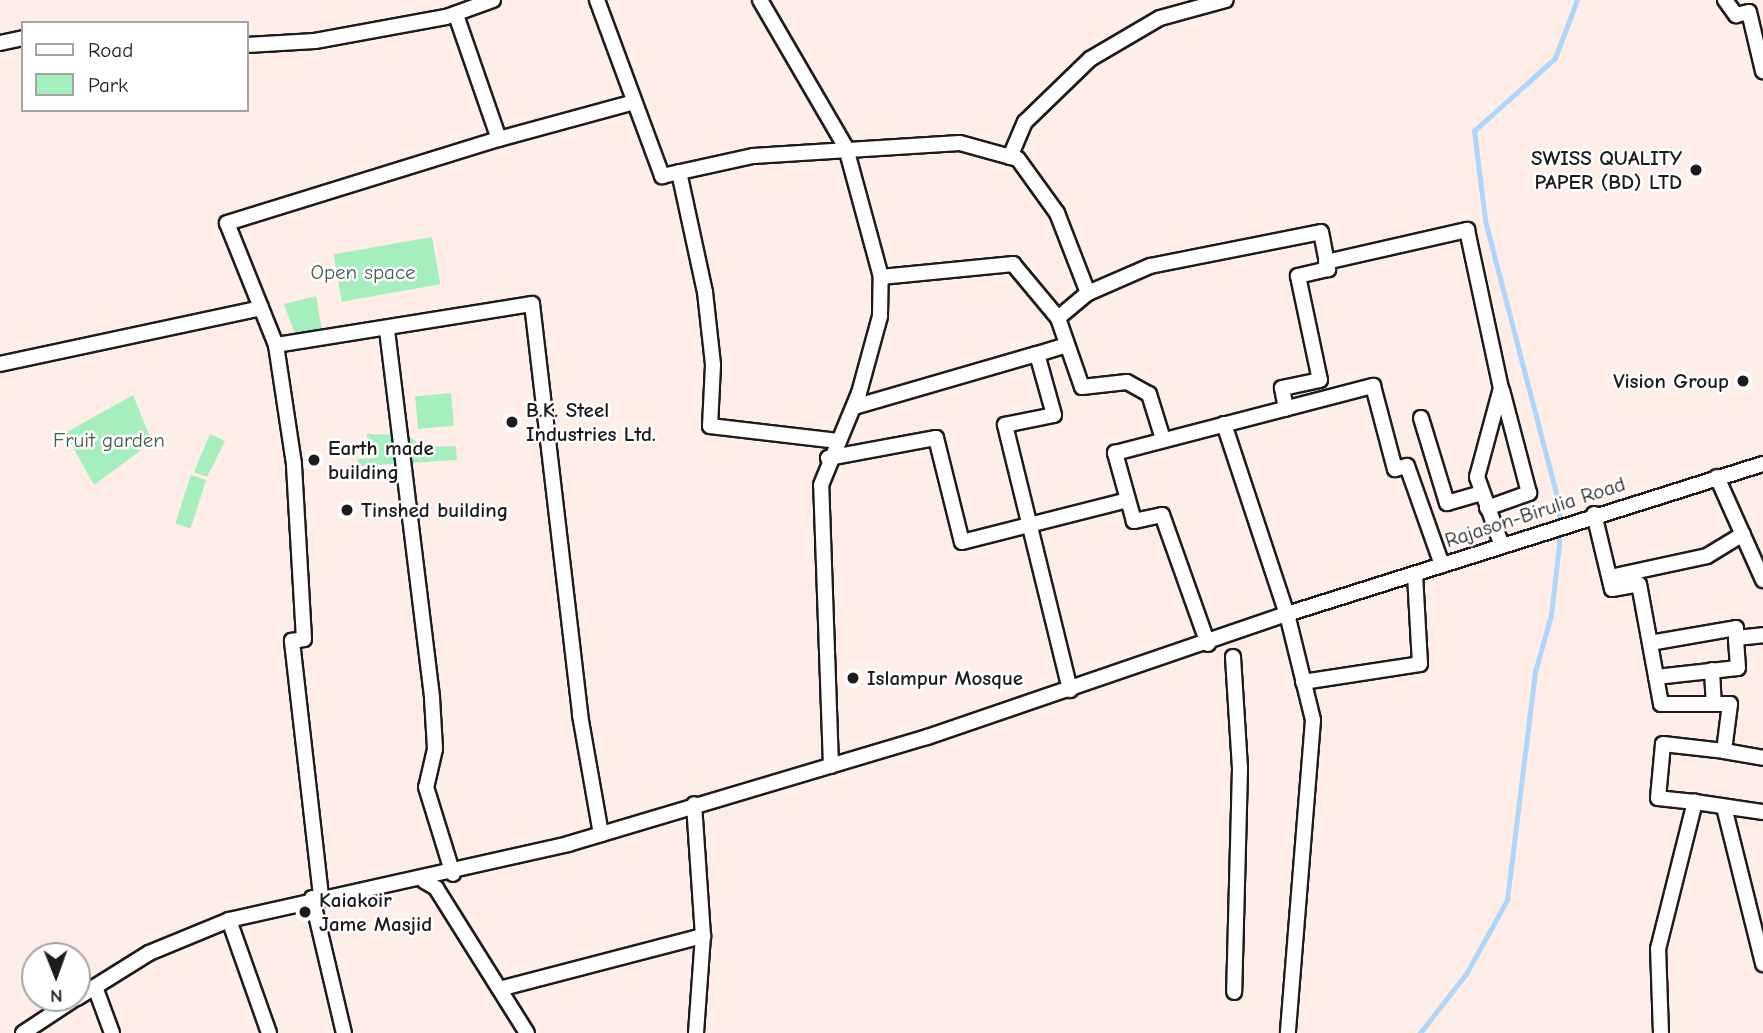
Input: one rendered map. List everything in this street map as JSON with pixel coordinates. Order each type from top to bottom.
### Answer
[{"type":"street","points":[[248,45],[315,41],[456,15],[493,0]]},
{"type":"street","points":[[597,0],[662,176],[753,156],[846,148],[960,143],[1010,157],[1058,213],[1088,293]]},
{"type":"street","points":[[760,0],[846,148],[881,277],[880,316],[854,407],[828,458],[821,485],[831,766]]},
{"type":"street","points":[[1010,157],[1025,122],[1090,59],[1160,18],[1226,0]]},
{"type":"street","points":[[1725,0],[1736,15],[1749,12],[1763,71]]},
{"type":"street","points":[[456,15],[499,139]]},
{"type":"street","points":[[0,43],[21,38]]},
{"type":"street","points":[[344,1033],[316,897],[292,641],[304,639],[294,464],[276,345],[228,223],[499,139],[634,102]]},
{"type":"street","points":[[679,172],[705,292],[713,365],[710,426],[838,442]]},
{"type":"street","points":[[1326,262],[1467,230],[1501,388],[1529,493],[1447,503],[1421,418]]},
{"type":"street","points":[[1058,318],[1088,293],[1150,266],[1321,232],[1328,269],[1298,276],[1320,380],[1282,388],[1286,409]]},
{"type":"street","points":[[881,277],[1013,264],[1058,318],[1082,387],[1127,382],[1149,394],[1162,436]]},
{"type":"street","points":[[276,345],[387,330],[531,304],[580,715],[601,834]]},
{"type":"street","points":[[0,364],[261,308]]},
{"type":"street","points":[[387,330],[432,698],[435,749],[426,787],[453,874]]},
{"type":"street","points":[[854,407],[1067,345]]},
{"type":"street","points":[[1037,354],[1054,415],[1005,425],[1027,525],[1070,690]]},
{"type":"street","points":[[1208,645],[1162,515],[1134,521],[1115,453],[1162,436],[1224,424],[1373,386],[1395,469],[1408,466],[1442,565]]},
{"type":"street","points":[[1501,388],[1477,477],[1502,545]]},
{"type":"street","points":[[1224,424],[1287,614],[1313,720],[1288,1033]]},
{"type":"street","points":[[828,458],[936,438],[962,542],[1128,500]]},
{"type":"street","name":"Rajason-Birulia Road","points":[[91,989],[149,953],[229,920],[316,897],[424,881],[453,874],[601,834],[694,804],[831,766],[1208,645],[1287,614],[1594,514],[1763,464]]},
{"type":"street","points":[[1717,477],[1763,580]]},
{"type":"street","points":[[1594,514],[1612,589],[1639,584],[1661,704],[1730,704],[1724,751]]},
{"type":"street","points":[[1609,577],[1707,556],[1743,534]]},
{"type":"street","points":[[1303,682],[1420,664],[1415,574]]},
{"type":"street","points":[[1650,643],[1736,628],[1738,668],[1656,677]]},
{"type":"street","points":[[1736,638],[1763,635]]},
{"type":"street","points":[[1233,657],[1240,769],[1234,992]]},
{"type":"street","points":[[1712,670],[1714,704]]},
{"type":"street","points":[[1763,758],[1663,744],[1658,798],[1763,812]]},
{"type":"street","points":[[1661,1033],[1658,949],[1695,802]]},
{"type":"street","points":[[694,804],[703,936],[696,1033]]},
{"type":"street","points":[[1724,807],[1763,964]]},
{"type":"street","points":[[424,881],[436,888],[503,988],[527,1033]]},
{"type":"street","points":[[229,920],[269,1033]]},
{"type":"street","points":[[503,988],[703,936]]},
{"type":"street","points":[[95,987],[112,1033]]},
{"type":"street","name":"Rajason-Birulia Road","points":[[23,1033],[55,1012]]},
{"type":"green space","name":"Open space","points":[[432,237],[440,284],[342,302],[334,254]]},
{"type":"green space","name":"Open space","points":[[316,296],[322,330],[298,342],[284,304]]},
{"type":"green space","points":[[451,393],[454,426],[418,429],[415,396]]},
{"type":"green space","name":"Fruit garden","points":[[133,395],[152,442],[94,485],[65,433]]},
{"type":"green space","points":[[210,434],[225,441],[207,477],[194,472]]},
{"type":"green space","points":[[366,434],[407,435],[423,447],[456,446],[457,460],[359,466],[357,459],[374,458]]},
{"type":"green space","points":[[191,475],[206,480],[190,528],[175,524]]},
{"type":"waterway","points":[[1420,1033],[1466,974],[1507,900],[1535,672],[1551,615],[1559,546],[1559,505],[1485,220],[1474,131],[1555,58],[1577,0]]},
{"type":"place","name":"SWISS QUALITY PAPER (BD) LTD","points":[[1696,170]]},
{"type":"place","name":"Vision Group","points":[[1743,381]]},
{"type":"place","name":"B.K. Steel Industries Ltd.","points":[[512,422]]},
{"type":"place","name":"Earth made building","points":[[314,460]]},
{"type":"place","name":"Tinshed building","points":[[347,510]]},
{"type":"place","name":"Islampur Mosque","points":[[853,678]]},
{"type":"place","name":"Kaiakoir Jame Masjid","points":[[305,912]]}]
